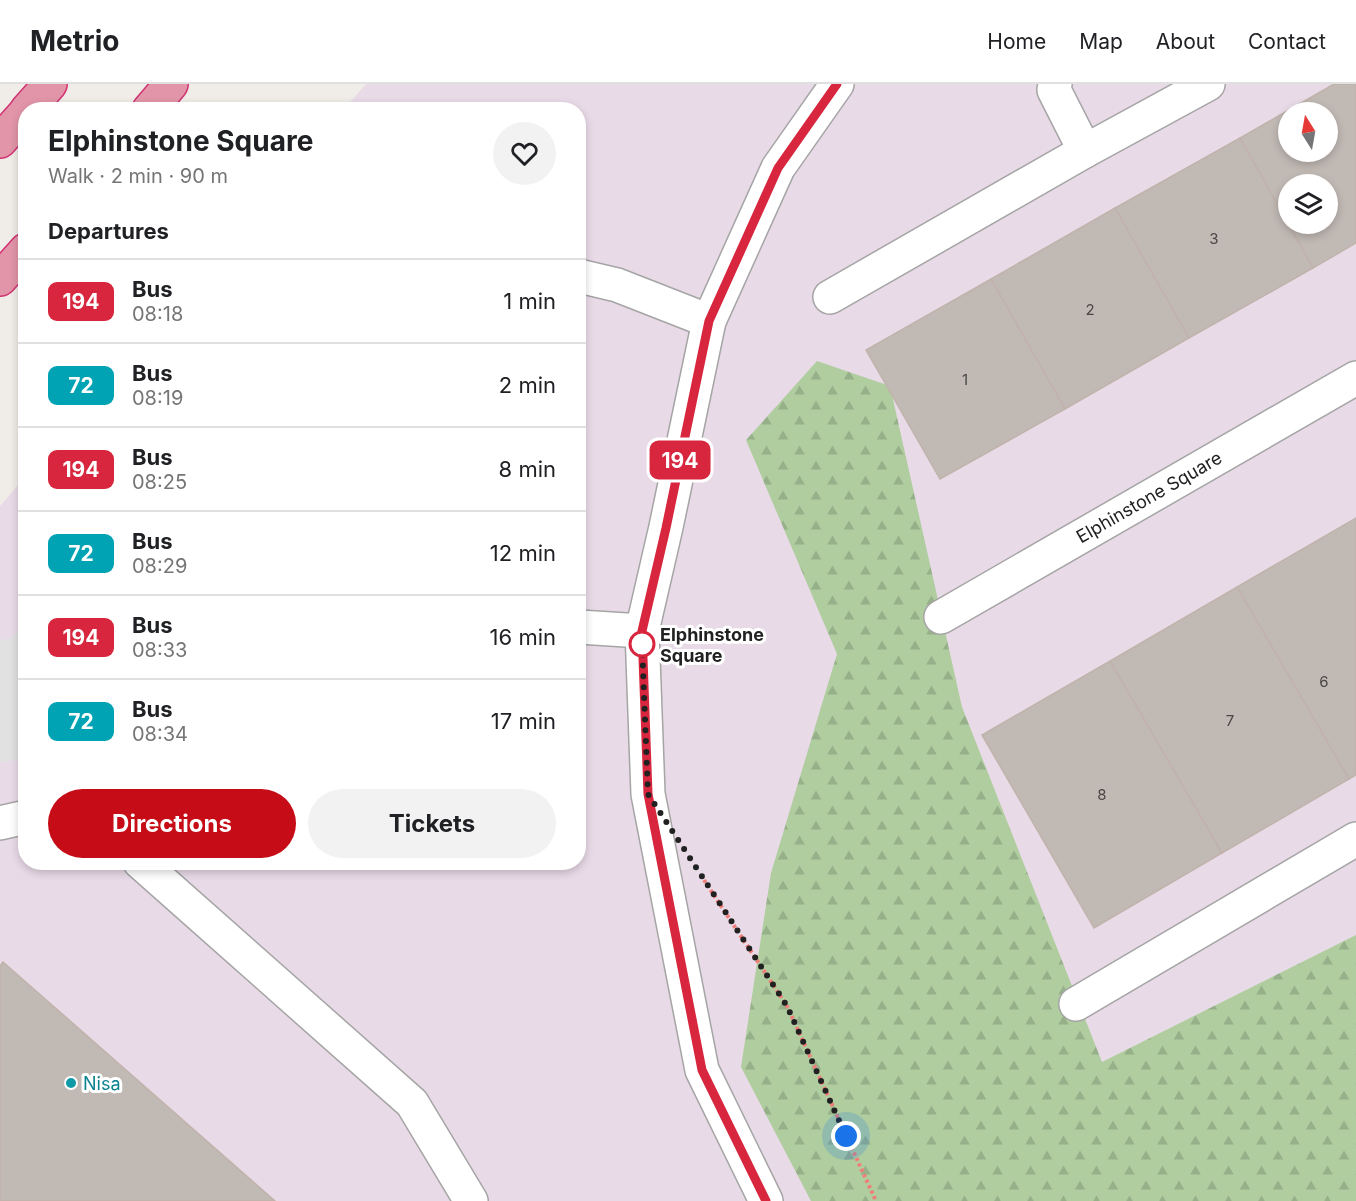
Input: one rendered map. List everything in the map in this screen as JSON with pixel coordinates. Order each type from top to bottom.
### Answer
[{"type":"highway","points":[[34,102],[50,84]]},
{"type":"highway","points":[[155,102],[171,84]]},
{"type":"highway","points":[[0,141],[18,120]]},
{"type":"highway","points":[[0,279],[18,259]]},
{"type":"street","points":[[766,1201],[702,1070],[648,794],[642,631],[709,321],[778,168],[837,84]]},
{"type":"street","points":[[1055,84],[1054,90],[1085,151]]},
{"type":"street","points":[[830,297],[1085,151],[1208,84]]},
{"type":"street","points":[[586,278],[617,285],[709,321]]},
{"type":"street","name":"Elphinstone Square","points":[[941,617],[1356,378]]},
{"type":"street","points":[[586,627],[642,631]]},
{"type":"street","points":[[0,823],[18,819]]},
{"type":"street","points":[[1076,1004],[1356,839]]},
{"type":"street","points":[[149,870],[412,1103],[471,1201]]},
{"type":"path","points":[[699,871],[787,1006],[876,1201]]},
{"type":"shaded area","points":[[366,84],[1356,84],[1356,1201],[0,1201],[0,506],[18,485],[18,870],[586,870],[586,102],[350,102]]},
{"type":"shaded area","points":[[18,632],[18,759],[0,763],[0,640],[12,638]]},
{"type":"green space","points":[[817,361],[890,386],[962,707],[1102,1062],[1356,935],[1356,1201],[811,1201],[741,1067],[771,873],[837,654],[746,440]]},
{"type":"building","points":[[1334,84],[1356,84],[1356,243],[1313,268],[1294,234],[1338,234],[1338,174],[1278,174],[1278,205],[1240,138],[1278,116],[1278,162],[1338,162],[1338,102],[1303,102]]},
{"type":"building","points":[[1240,138],[1278,206],[1278,234],[1294,234],[1313,268],[1189,338],[1115,208]]},
{"type":"building","points":[[1115,208],[1189,338],[1065,409],[991,279]]},
{"type":"building","points":[[991,279],[1065,409],[940,479],[866,350]]},
{"type":"building","points":[[1356,518],[1356,775],[1349,779],[1237,587]]},
{"type":"building","points":[[1237,587],[1349,779],[1222,853],[1110,661]]},
{"type":"building","points":[[1110,661],[1222,853],[1094,928],[982,735]]},
{"type":"building","name":"Nisa","points":[[3,962],[275,1201],[0,1201],[0,966]]},
{"type":"bus line","name":"194","points":[[766,1201],[702,1070],[648,794],[642,631],[709,321],[778,168],[837,84]]},
{"type":"place","name":"Elphinstone Square","points":[[642,644]]},
{"type":"place","name":"Nisa","points":[[71,1083]]},
{"type":"route","points":[[642,644],[648,794],[787,1006],[846,1136]]}]
